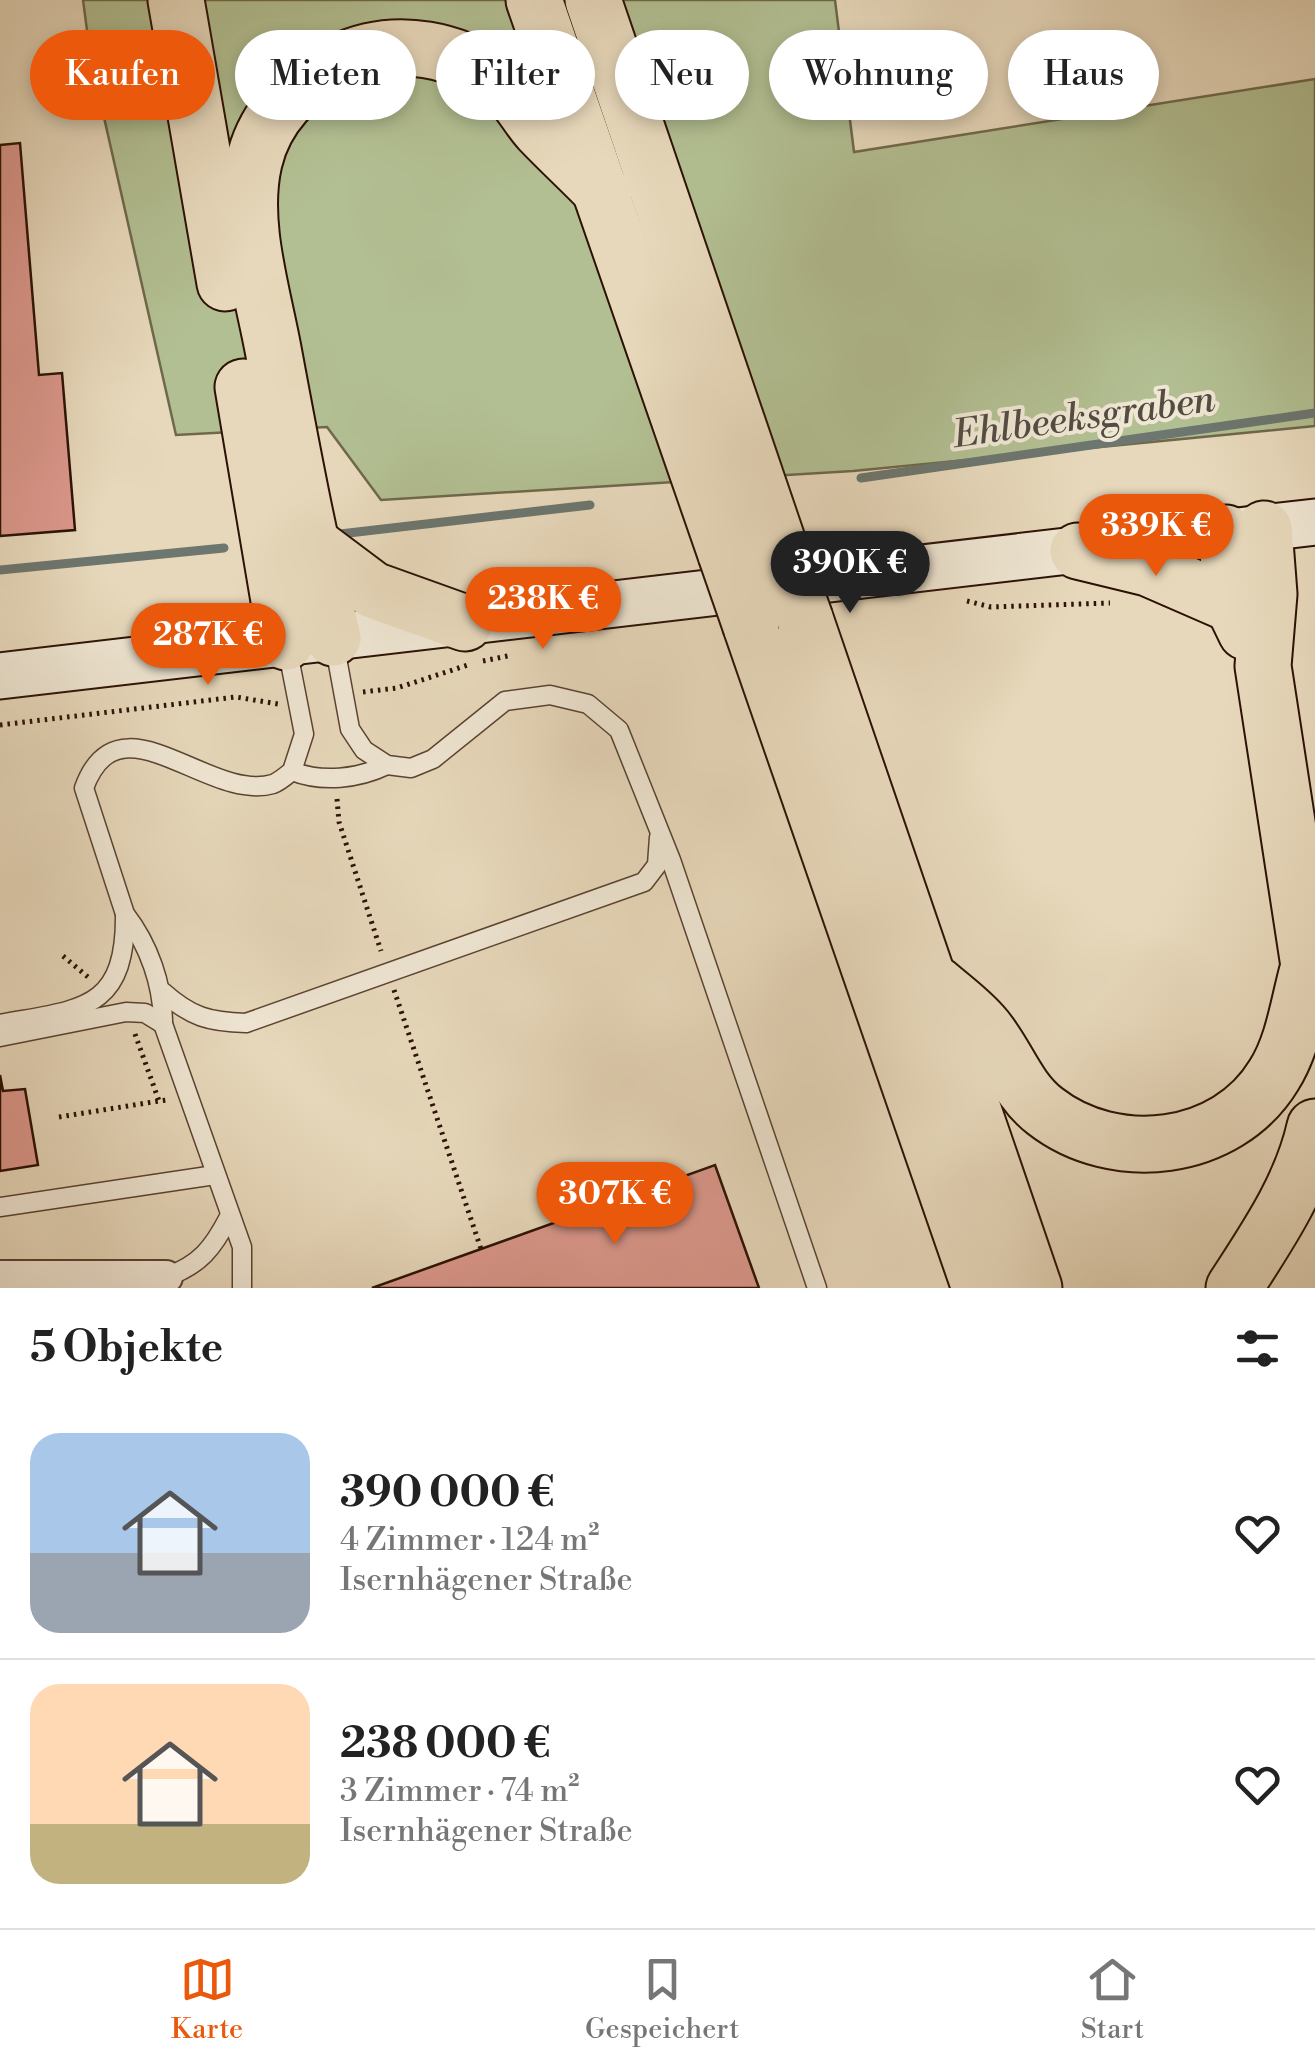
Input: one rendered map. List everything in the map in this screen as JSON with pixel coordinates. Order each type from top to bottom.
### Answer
[{"type":"highway","points":[[176,0],[309,640]]},
{"type":"highway","points":[[534,0],[980,1288]]},
{"type":"highway","points":[[594,0],[1034,1288]]},
{"type":"highway","points":[[309,640],[310,542],[254,246],[250,200],[253,163],[264,130],[284,102],[308,81],[366,50],[406,46],[478,66],[511,92],[536,126],[604,194]]},
{"type":"highway","points":[[930,978],[984,1026],[1018,1083],[1042,1109],[1100,1140],[1140,1146],[1175,1142],[1218,1128],[1258,1095],[1274,1075],[1311,989],[1263,666],[1269,594],[1268,528]]},
{"type":"highway","points":[[1232,605],[1268,528]]},
{"type":"highway","points":[[310,542],[373,590],[465,623]]},
{"type":"highway","points":[[1078,551],[1148,568],[1232,605],[1263,666]]},
{"type":"highway","points":[[1234,1288],[1287,1202],[1308,1157],[1315,1127]]},
{"type":"main road","points":[[0,676],[1268,528]]},
{"type":"street","points":[[0,1277],[177,1274]]},
{"type":"lane","points":[[309,640],[347,693],[350,729],[364,750],[387,765],[411,768],[433,760],[505,702],[550,695],[588,704],[619,730],[659,837],[672,860],[818,1288]]},
{"type":"lane","points":[[0,1024],[86,1007],[117,974],[125,952],[125,914],[84,788],[100,758],[122,747],[140,748],[233,783],[273,784],[292,771],[304,734],[309,640]]},
{"type":"lane","points":[[292,771],[314,780],[368,774],[387,765]]},
{"type":"lane","points":[[163,992],[187,1014],[206,1022],[246,1023],[644,882],[657,865],[659,837]]},
{"type":"lane","points":[[125,914],[138,930],[163,992],[164,1024],[242,1247],[242,1288]]},
{"type":"lane","points":[[0,1037],[126,1012],[146,1013],[164,1024]]},
{"type":"lane","points":[[0,1207],[215,1174]]},
{"type":"lane","points":[[177,1274],[212,1249],[229,1217]]},
{"type":"path","points":[[59,1117],[160,1102]]},
{"type":"green space","points":[[83,0],[835,0],[839,30],[769,30],[769,120],[850,120],[854,152],[1056,120],[1159,120],[1159,104],[1315,79],[1315,426],[853,471],[381,500],[327,427],[176,435],[105,120],[215,120],[215,30],[87,30]]},
{"type":"building","points":[[20,143],[39,375],[62,373],[75,530],[0,536],[0,145]]},
{"type":"building","points":[[0,1075],[3,1091],[25,1089],[38,1165],[0,1171]]},
{"type":"building","points":[[715,1165],[759,1288],[372,1288],[481,1249]]},
{"type":"waterway","name":"Ehlbeeksgraben","points":[[861,478],[1315,413]]},
{"type":"waterway","name":"Ehlbeeksgraben","points":[[340,534],[590,505]]},
{"type":"waterway","name":"Ehlbeeksgraben","points":[[0,570],[224,548]]}]
